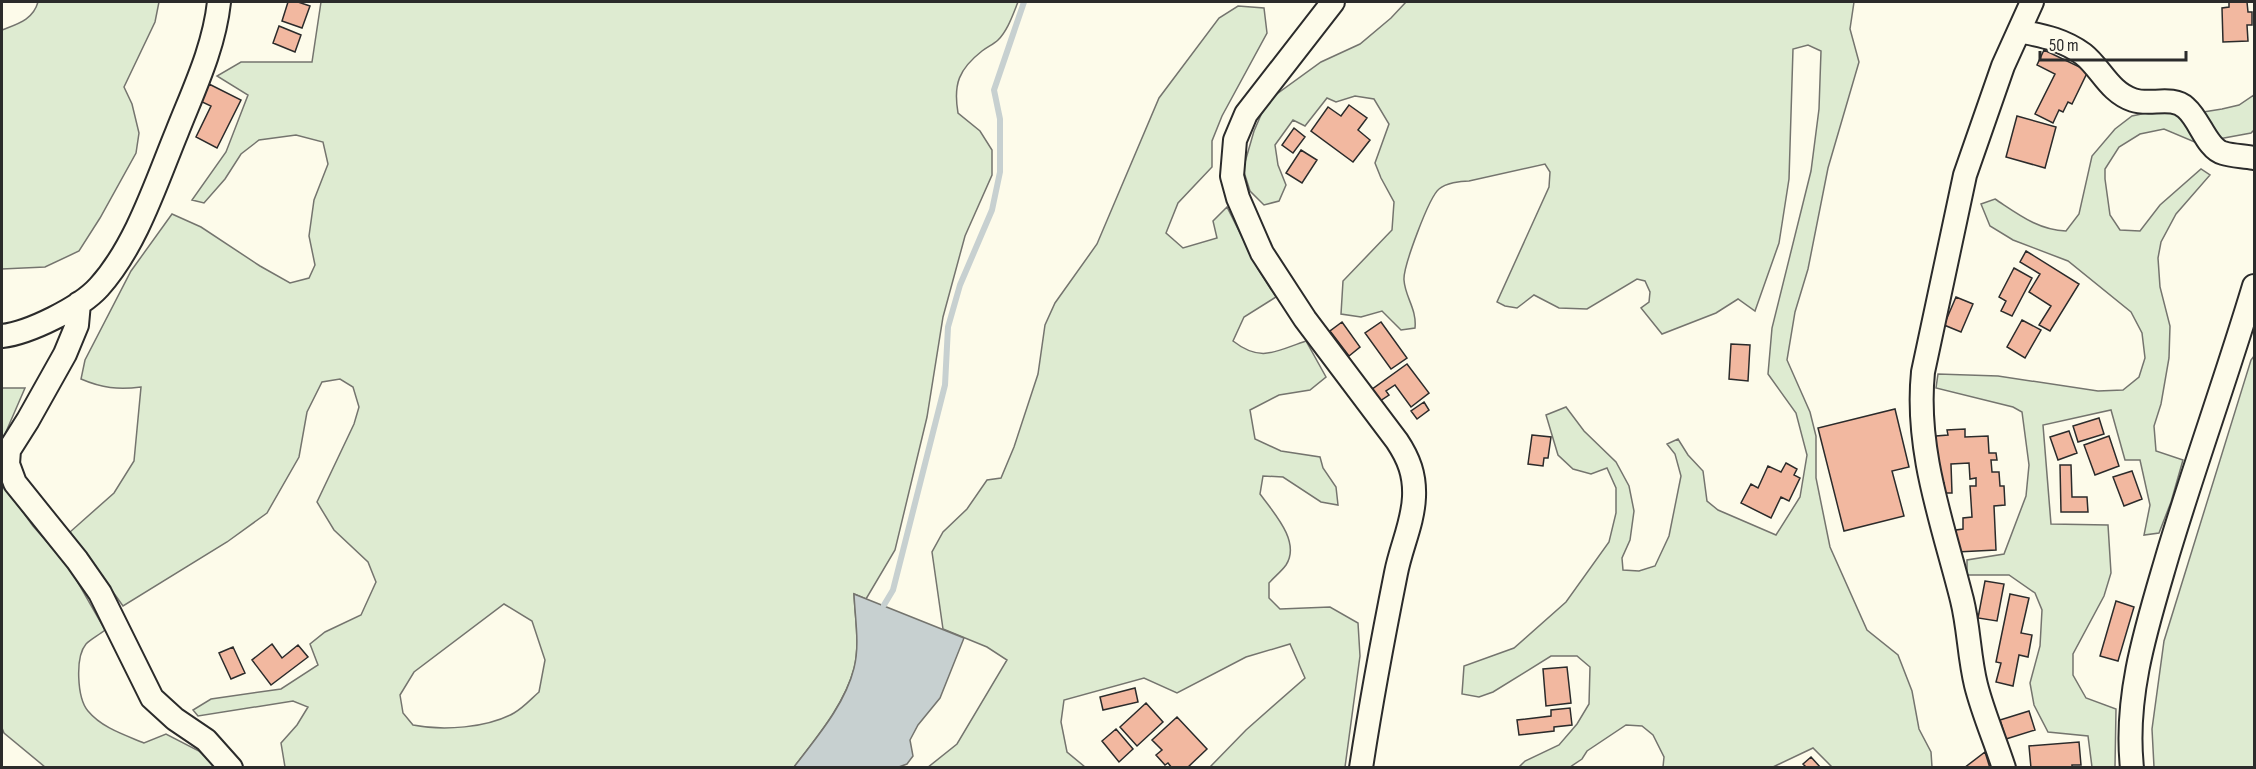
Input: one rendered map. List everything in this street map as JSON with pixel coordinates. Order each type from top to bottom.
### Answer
[{"type":"street","points":[[2,336],[11,335],[42,322],[80,303],[98,288],[119,260],[149,201],[202,72],[219,2]]},
{"type":"street","points":[[1333,2],[1246,114],[1235,140],[1232,176],[1238,198],[1262,253],[1305,319],[1397,441],[1407,456],[1413,473],[1412,516],[1395,580],[1375,677],[1361,768]]},
{"type":"street","points":[[2004,768],[1976,685],[1962,601],[1933,494],[1925,453],[1921,391],[1925,361],[1965,175],[2003,66],[2032,2]]},
{"type":"street","points":[[2019,31],[2058,39],[2084,56],[2112,88],[2134,100],[2175,102],[2185,106],[2201,125],[2211,146],[2221,153],[2254,158]]},
{"type":"street","points":[[2132,768],[2131,721],[2139,658],[2182,508],[2254,286]]},
{"type":"street","points":[[80,303],[77,325],[65,354],[9,450],[8,464],[15,483],[77,560],[100,593],[152,698],[175,719],[206,740],[231,768]]},
{"type":"green space","points":[[38,2],[159,2],[155,22],[124,87],[132,104],[139,133],[136,153],[100,218],[79,251],[45,267],[2,269],[2,30],[28,17]]},
{"type":"green space","points":[[321,2],[1018,2],[1002,36],[968,64],[957,85],[958,113],[980,131],[992,150],[992,175],[965,236],[943,317],[927,417],[895,550],[866,599],[854,594],[857,651],[854,669],[844,695],[794,767],[285,767],[281,743],[297,725],[308,707],[293,701],[198,716],[193,710],[211,699],[281,689],[318,665],[310,644],[325,632],[361,615],[376,582],[368,562],[334,530],[317,502],[354,424],[359,407],[353,387],[340,379],[322,382],[307,412],[299,457],[267,513],[227,542],[123,606],[70,532],[114,493],[134,461],[141,387],[110,388],[81,379],[85,360],[131,271],[172,214],[201,227],[290,283],[309,278],[315,265],[309,236],[314,200],[328,164],[323,142],[296,135],[259,140],[241,154],[225,179],[204,203],[192,200],[226,152],[248,95],[217,76],[241,62],[312,62]],"holes":[[[504,604],[532,621],[545,660],[539,692],[517,711],[491,722],[451,728],[413,725],[403,713],[400,695],[414,672]]]},
{"type":"green space","points":[[1406,2],[1854,2],[1850,29],[1859,62],[1828,168],[1808,269],[1795,312],[1787,360],[1810,412],[1816,436],[1816,478],[1830,547],[1867,630],[1898,655],[1912,691],[1919,729],[1931,752],[1932,767],[1832,767],[1813,748],[1773,767],[1663,767],[1664,757],[1653,735],[1642,726],[1626,725],[1587,751],[1582,759],[1570,767],[1519,767],[1525,761],[1559,745],[1577,724],[1589,704],[1590,667],[1577,656],[1551,656],[1493,692],[1479,697],[1462,694],[1464,666],[1514,648],[1566,602],[1609,542],[1616,513],[1616,488],[1607,468],[1591,474],[1573,469],[1558,455],[1546,415],[1566,407],[1584,431],[1616,462],[1629,486],[1634,511],[1630,540],[1622,558],[1623,570],[1639,571],[1655,566],[1669,536],[1681,476],[1675,454],[1667,444],[1678,439],[1688,455],[1703,471],[1707,501],[1718,510],[1776,535],[1800,497],[1807,455],[1796,413],[1768,374],[1772,328],[1811,171],[1819,109],[1821,51],[1808,45],[1793,49],[1789,179],[1779,243],[1755,311],[1738,299],[1716,313],[1662,334],[1641,308],[1649,302],[1650,292],[1645,281],[1637,279],[1587,309],[1559,308],[1534,295],[1517,308],[1497,302],[1549,187],[1550,172],[1545,164],[1453,183],[1439,189],[1423,218],[1405,273],[1405,286],[1414,315],[1415,328],[1401,330],[1382,311],[1361,317],[1341,314],[1343,281],[1392,230],[1394,202],[1375,163],[1389,124],[1374,99],[1355,96],[1336,102],[1327,98],[1305,126],[1293,120],[1275,145],[1278,165],[1286,185],[1279,201],[1264,205],[1250,191],[1243,169],[1254,131],[1267,101],[1321,62],[1360,44]]},
{"type":"green space","points":[[1238,6],[1264,8],[1267,33],[1222,116],[1212,141],[1212,167],[1178,203],[1166,233],[1183,248],[1217,238],[1213,221],[1227,207],[1258,269],[1276,297],[1244,317],[1233,341],[1252,352],[1269,353],[1306,341],[1326,377],[1310,390],[1279,395],[1250,410],[1255,439],[1281,451],[1320,457],[1323,468],[1336,487],[1338,505],[1321,502],[1283,477],[1263,476],[1260,494],[1284,528],[1290,547],[1290,556],[1286,565],[1269,583],[1269,598],[1280,609],[1330,607],[1358,623],[1360,656],[1345,767],[1210,767],[1246,730],[1305,678],[1290,644],[1246,657],[1177,693],[1144,678],[1064,700],[1061,722],[1067,752],[1085,767],[927,768],[957,744],[1007,660],[987,647],[943,629],[932,552],[943,532],[967,509],[987,480],[1001,478],[1014,447],[1038,374],[1045,325],[1055,303],[1097,244],[1159,98],[1219,18]]},
{"type":"green space","points":[[2254,95],[2254,130],[2251,133],[2197,143],[2164,129],[2140,134],[2119,147],[2105,169],[2110,215],[2120,230],[2140,231],[2160,205],[2201,169],[2210,175],[2176,214],[2161,242],[2158,258],[2160,287],[2170,326],[2169,358],[2161,404],[2154,426],[2156,451],[2183,460],[2159,533],[2144,535],[2150,505],[2140,460],[2125,460],[2111,410],[2043,425],[2051,524],[2108,525],[2111,573],[2104,596],[2073,654],[2073,675],[2086,698],[2116,709],[2115,767],[2092,767],[2088,736],[2048,732],[2034,705],[2030,683],[2040,646],[2042,610],[2035,593],[2009,575],[1967,575],[1967,560],[2004,554],[2026,496],[2029,465],[2022,412],[2013,407],[1936,388],[1938,374],[1998,376],[2098,391],[2123,390],[2139,377],[2145,358],[2142,333],[2131,312],[2068,261],[2013,240],[1990,226],[1981,204],[1995,199],[2037,224],[2066,231],[2079,214],[2092,156],[2115,129],[2132,116],[2156,111],[2197,113],[2222,109],[2239,105]]},
{"type":"green space","points":[[2254,356],[2254,767],[2154,767],[2152,729],[2164,641]]},
{"type":"green space","points":[[2,388],[25,388],[2,441]]},
{"type":"green space","points":[[2,483],[33,526],[69,567],[105,630],[86,644],[80,658],[80,688],[84,705],[88,711],[107,726],[144,743],[166,734],[199,751],[217,767],[45,767],[4,733],[2,728]]},
{"type":"shaded area","points":[[854,594],[964,638],[940,698],[918,725],[910,740],[913,756],[907,764],[896,768],[794,767],[837,708],[850,682],[857,650]]},
{"type":"building","points":[[288,2],[310,6],[302,28],[282,21]]},
{"type":"building","points":[[2229,2],[2247,2],[2248,12],[2252,12],[2252,25],[2247,25],[2248,41],[2223,42],[2222,8],[2229,7]]},
{"type":"building","points":[[279,26],[301,35],[295,52],[273,43]]},
{"type":"building","points":[[2044,50],[2088,71],[2072,104],[2068,102],[2063,112],[2059,110],[2053,123],[2035,114],[2055,74],[2037,65]]},
{"type":"building","points":[[209,84],[241,100],[217,148],[196,137],[211,106],[200,101]]},
{"type":"building","points":[[1349,105],[1367,118],[1358,130],[1370,140],[1353,162],[1311,131],[1328,107],[1341,116]]},
{"type":"building","points":[[2017,116],[2056,127],[2045,168],[2006,157]]},
{"type":"building","points":[[1294,128],[1305,137],[1293,153],[1282,145]]},
{"type":"building","points":[[1301,150],[1317,160],[1302,183],[1286,173]]},
{"type":"building","points":[[2026,251],[2079,284],[2050,331],[2039,325],[2051,306],[2029,292],[2040,274],[2020,262]]},
{"type":"building","points":[[2014,268],[2032,278],[2012,316],[2001,311],[2006,301],[1999,297]]},
{"type":"building","points":[[1956,297],[1973,304],[1961,332],[1944,325]]},
{"type":"building","points":[[2022,320],[2041,330],[2025,358],[2007,347]]},
{"type":"building","points":[[1342,322],[1360,347],[1349,356],[1330,331]]},
{"type":"building","points":[[1381,322],[1407,358],[1391,369],[1365,333]]},
{"type":"building","points":[[1731,344],[1750,345],[1748,381],[1729,379]]},
{"type":"building","points":[[1407,364],[1429,393],[1411,407],[1395,385],[1386,391],[1389,395],[1380,401],[1371,390]]},
{"type":"building","points":[[1424,402],[1429,410],[1417,419],[1411,411]]},
{"type":"building","points":[[1895,409],[1909,467],[1892,471],[1904,516],[1844,531],[1818,428]]},
{"type":"building","points":[[2099,418],[2104,434],[2078,442],[2073,426]]},
{"type":"building","points":[[1965,429],[1965,437],[1988,436],[1989,453],[1996,453],[1997,460],[1991,460],[1992,472],[1999,472],[2000,486],[2004,486],[2005,505],[1994,506],[1996,550],[1957,552],[1956,530],[1963,529],[1963,518],[1972,517],[1970,486],[1976,486],[1976,478],[1970,479],[1969,463],[1951,464],[1952,493],[1944,493],[1944,483],[1938,484],[1936,436],[1948,435],[1947,430]]},
{"type":"building","points":[[2069,431],[2077,453],[2058,460],[2050,437]]},
{"type":"building","points":[[1532,435],[1551,437],[1548,458],[1544,458],[1543,466],[1528,464]]},
{"type":"building","points":[[2109,436],[2119,466],[2095,475],[2084,445]]},
{"type":"building","points":[[1786,463],[1797,469],[1794,475],[1800,478],[1789,501],[1781,497],[1771,518],[1741,503],[1751,484],[1758,488],[1768,466],[1781,472]]},
{"type":"building","points":[[2060,465],[2071,465],[2072,497],[2087,497],[2088,512],[2061,512]]},
{"type":"building","points":[[2132,471],[2142,499],[2124,506],[2113,477]]},
{"type":"building","points":[[1985,581],[2004,584],[1997,621],[1978,618]]},
{"type":"building","points":[[2010,594],[2029,598],[2021,633],[2032,635],[2028,657],[2019,655],[2013,686],[1996,682],[2001,663],[1996,662]]},
{"type":"building","points":[[2116,601],[2134,607],[2118,661],[2100,656]]},
{"type":"building","points":[[272,644],[282,658],[298,645],[308,657],[271,685],[252,660]]},
{"type":"building","points":[[233,647],[245,673],[231,679],[219,653]]},
{"type":"building","points":[[1567,667],[1571,703],[1546,706],[1543,669]]},
{"type":"building","points":[[1135,688],[1138,702],[1103,710],[1100,697]]},
{"type":"building","points":[[1146,703],[1163,722],[1137,746],[1120,727]]},
{"type":"building","points":[[1570,708],[1572,725],[1554,727],[1554,731],[1519,735],[1517,720],[1551,716],[1551,710]]},
{"type":"building","points":[[2029,711],[2035,730],[2006,739],[2000,720]]},
{"type":"building","points":[[1177,717],[1207,749],[1187,768],[1172,768],[1168,763],[1165,765],[1156,755],[1162,750],[1152,740]]},
{"type":"building","points":[[1116,729],[1133,749],[1119,762],[1102,741]]},
{"type":"building","points":[[2079,742],[2081,765],[2072,765],[2072,768],[2031,768],[2029,746]]},
{"type":"building","points":[[1985,752],[1990,768],[1964,768]]},
{"type":"building","points":[[1811,757],[1821,768],[1807,768],[1803,764]]},
{"type":"waterway","points":[[884,605],[893,590],[945,385],[948,327],[960,285],[992,210],[1000,172],[1000,119],[994,90],[1024,2]]}]
